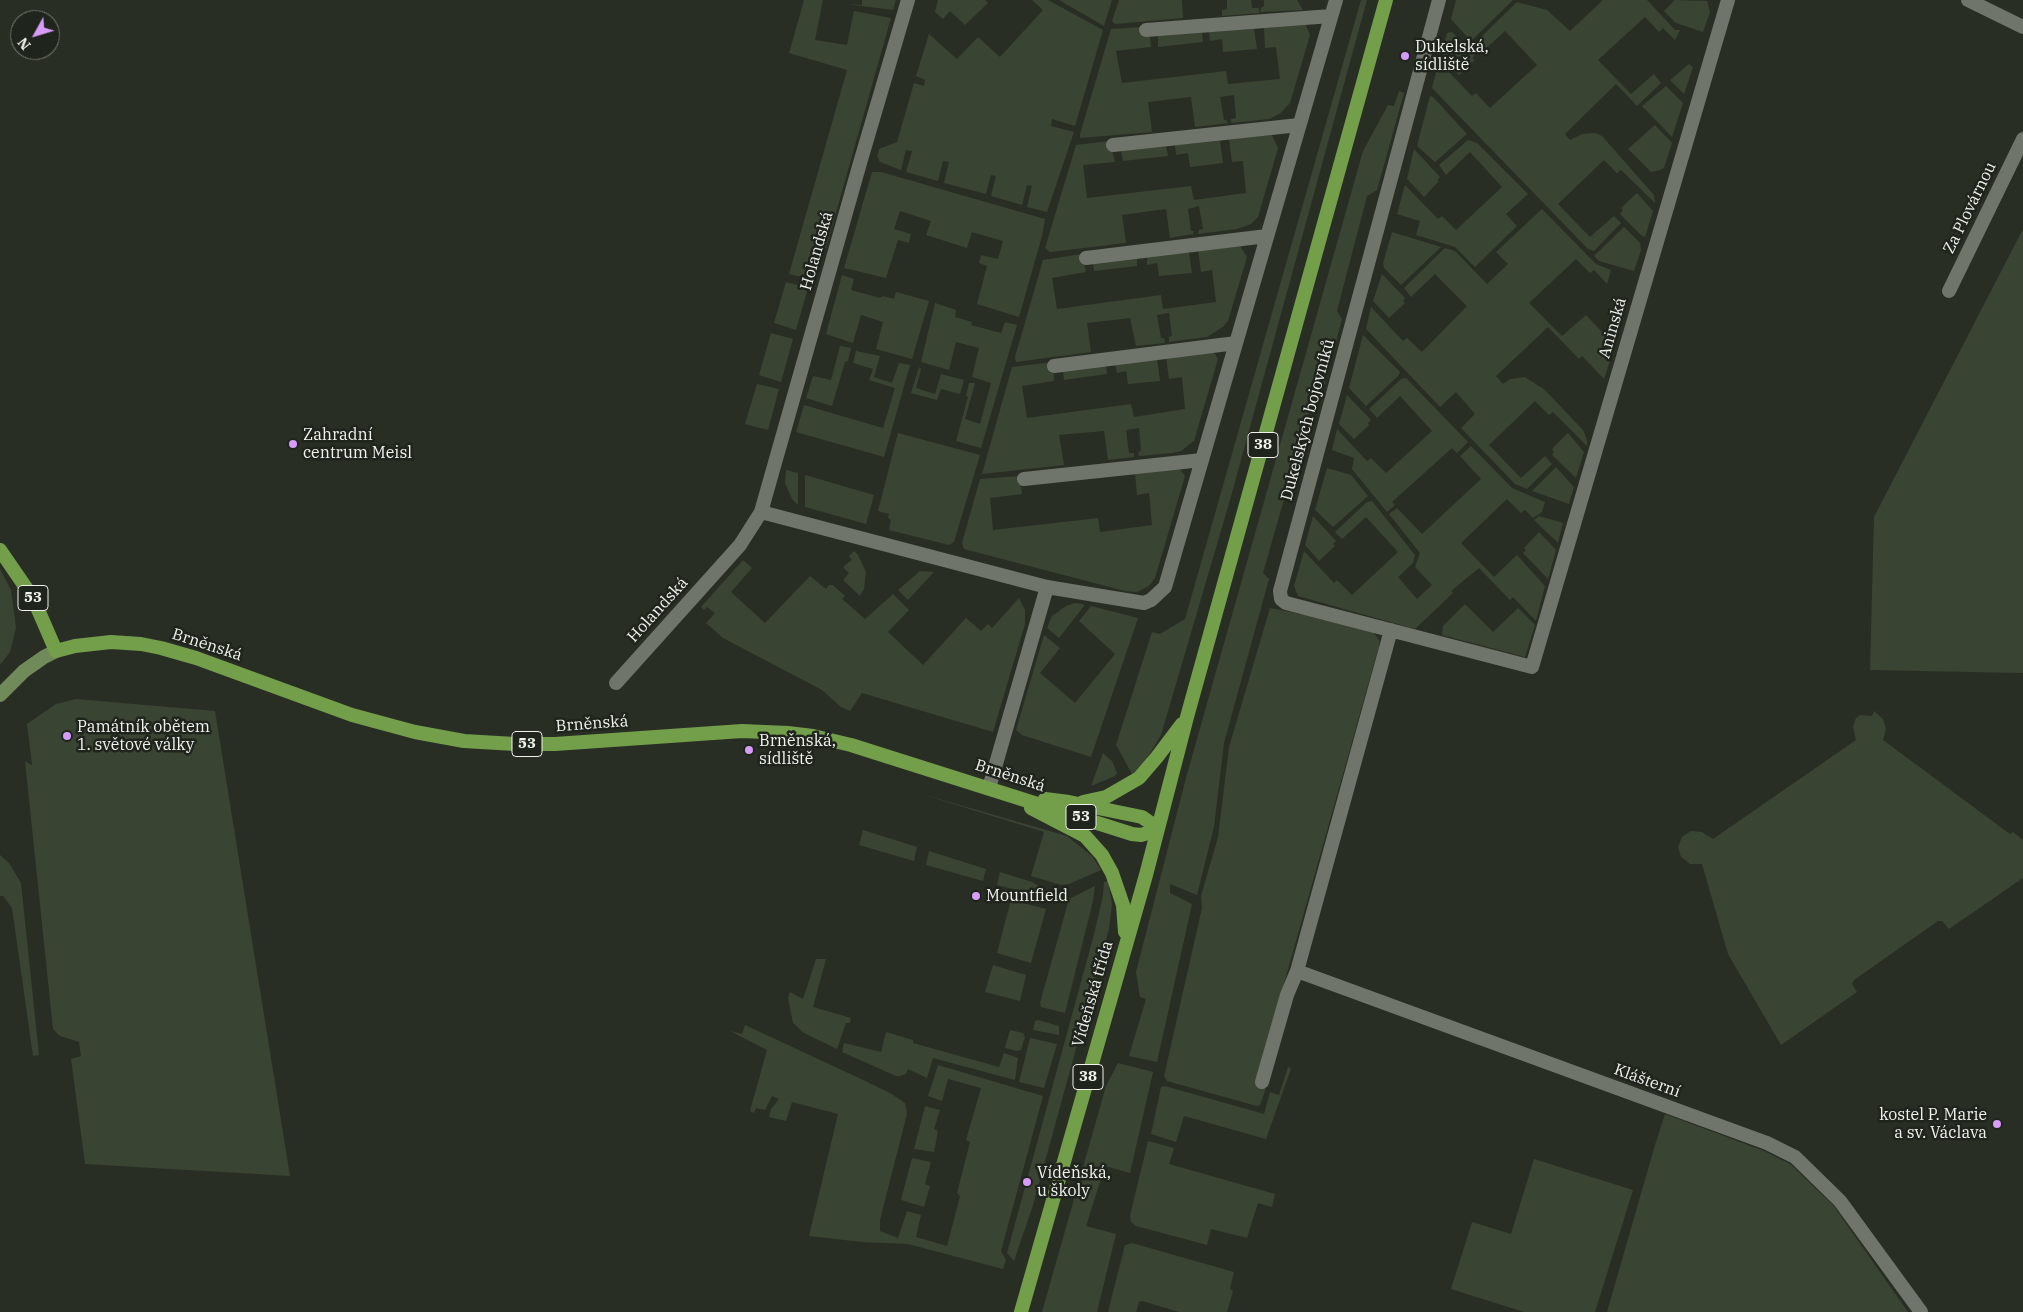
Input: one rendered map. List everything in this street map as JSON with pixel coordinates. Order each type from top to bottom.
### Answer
[{"type":"main road","name":"38","points":[[1157,830],[1186,717],[1386,0]]},
{"type":"main road","name":"53","points":[[0,550],[33,598],[56,651]]},
{"type":"main road","name":"Brněnská","points":[[56,651],[74,646],[111,642],[133,643],[161,648],[196,658],[352,715],[415,732],[464,741],[541,744],[580,743],[719,731],[788,733],[851,745],[1132,834],[1142,835],[1157,830]]},
{"type":"main road","points":[[0,695],[24,671],[56,651]]},
{"type":"main road","points":[[1069,802],[1090,801],[1106,797],[1132,784],[1148,769],[1186,717]]},
{"type":"main road","points":[[1004,793],[1069,802],[1142,817],[1157,830]]},
{"type":"main road","points":[[1004,793],[1085,836],[1102,854],[1116,883],[1123,905],[1125,927],[1124,950]]},
{"type":"main road","name":"Vídeňská třída","points":[[1021,1312],[1157,830]]},
{"type":"street","name":"Holandská","points":[[616,683],[740,545],[761,512],[908,0]]},
{"type":"street","points":[[761,512],[1047,587],[1144,603],[1151,600],[1165,587],[1336,0]]},
{"type":"street","name":"Dukelských bojovníků","points":[[1439,0],[1280,591],[1281,599],[1286,603],[1532,666]]},
{"type":"street","name":"Aninská","points":[[1532,666],[1728,0]]},
{"type":"street","points":[[1968,0],[2023,27]]},
{"type":"street","points":[[1146,30],[1331,16]]},
{"type":"street","points":[[1113,145],[1300,125]]},
{"type":"street","name":"Za Plovárnou","points":[[1948,292],[2023,139]]},
{"type":"street","points":[[1086,258],[1267,236]]},
{"type":"street","points":[[1054,366],[1236,343]]},
{"type":"street","points":[[1024,479],[1202,460]]},
{"type":"street","points":[[989,788],[1047,587]]},
{"type":"street","points":[[1262,1082],[1287,995],[1297,971],[1391,630]]},
{"type":"street","name":"Klášterní","points":[[1297,971],[1767,1143],[1795,1157],[1840,1201],[1921,1312]]},
{"type":"green space","points":[[804,0],[823,0],[815,40],[847,45],[854,11],[891,18],[826,248],[821,247],[811,279],[789,274],[847,70],[789,53]]},
{"type":"green space","points":[[862,0],[896,0],[893,10],[846,4],[862,5]]},
{"type":"green space","points":[[938,0],[985,0],[988,3],[965,25],[950,11],[943,19],[935,12]]},
{"type":"green space","points":[[1032,0],[1048,0],[1103,30],[1075,126],[1052,119],[1051,126],[1074,132],[1047,212],[1027,207],[1032,186],[1027,185],[1022,205],[991,196],[996,176],[991,175],[986,194],[944,183],[949,162],[943,161],[938,181],[906,172],[912,151],[906,150],[901,170],[880,162],[877,156],[879,149],[897,142],[914,83],[924,86],[925,80],[916,76],[929,34],[957,59],[978,37],[1000,57],[1043,10]]},
{"type":"green space","points":[[1059,0],[1112,0],[1104,26]]},
{"type":"green space","points":[[1119,0],[1182,0],[1183,18],[1115,24],[1112,21]]},
{"type":"green space","points":[[1227,0],[1251,0],[1252,8],[1259,8],[1259,13],[1222,16],[1222,10],[1227,9]]},
{"type":"green space","points":[[1264,0],[1297,0],[1303,10],[1260,12],[1264,6]]},
{"type":"green space","points":[[1361,0],[1367,0],[1230,500],[1161,735],[1144,763],[1132,774],[1116,745],[1152,632],[1160,634],[1185,619]]},
{"type":"green space","points":[[1456,0],[1513,0],[1471,41],[1451,19]]},
{"type":"green space","points":[[1603,0],[1647,0],[1675,30],[1680,30],[1675,40],[1663,28],[1659,32],[1645,17],[1598,60],[1631,94],[1654,74],[1661,83],[1637,106],[1616,84],[1565,134],[1570,140],[1582,134],[1595,133],[1602,136],[1654,195],[1655,203],[1621,170],[1617,173],[1604,160],[1558,204],[1590,237],[1614,216],[1621,223],[1594,251],[1588,249],[1432,88],[1439,62],[1472,96],[1476,93],[1490,108],[1537,65],[1505,31],[1481,53],[1474,44],[1517,2],[1547,10],[1570,31]]},
{"type":"green space","points":[[1675,0],[1707,1],[1710,12],[1703,32],[1676,23],[1664,11]]},
{"type":"green space","points":[[1306,25],[1310,35],[1290,103],[1281,113],[1269,119],[1231,123],[1231,119],[1236,118],[1234,95],[1220,97],[1224,120],[1228,123],[1195,127],[1191,97],[1148,102],[1152,132],[1080,138],[1111,29],[1143,27],[1145,37],[1150,36],[1151,47],[1116,51],[1122,83],[1226,71],[1228,84],[1280,79],[1276,47],[1265,48],[1264,28]]},
{"type":"green space","points":[[1254,29],[1257,49],[1223,52],[1222,39],[1210,41],[1209,32]]},
{"type":"green space","points":[[1452,32],[1475,55],[1472,58],[1475,60],[1459,75],[1441,56],[1447,33]]},
{"type":"green space","points":[[1202,33],[1203,42],[1158,47],[1158,36]]},
{"type":"green space","points":[[1689,64],[1693,67],[1684,94],[1670,80]]},
{"type":"green space","points":[[1666,86],[1683,103],[1672,137],[1642,106]]},
{"type":"green space","points":[[1399,91],[1404,93],[1377,190],[1367,196],[1337,311],[1342,319],[1324,387],[1314,394],[1263,573],[1269,579],[1224,743],[1214,827],[1197,895],[1170,884],[1170,893],[1192,904],[1157,1062],[1129,1056],[1146,999],[1140,997],[1136,972],[1186,778],[1363,151],[1388,105],[1394,106]]},
{"type":"green space","points":[[1430,96],[1467,134],[1435,162],[1417,146]]},
{"type":"green space","points":[[1655,125],[1672,143],[1664,168],[1651,172],[1628,149]]},
{"type":"green space","points":[[1272,135],[1278,148],[1258,217],[1251,224],[1237,229],[1198,234],[1199,230],[1203,229],[1199,206],[1188,209],[1191,231],[1194,231],[1193,234],[1170,238],[1166,209],[1122,215],[1126,243],[1050,252],[1045,248],[1076,145],[1110,141],[1115,162],[1083,165],[1087,198],[1191,186],[1194,200],[1246,193],[1243,161],[1232,162],[1229,139]]},
{"type":"green space","points":[[1468,140],[1477,143],[1528,194],[1506,214],[1517,226],[1475,267],[1455,247],[1416,235],[1420,221],[1397,214],[1405,185],[1438,219],[1442,216],[1456,230],[1502,187],[1470,152],[1446,175],[1439,165]]},
{"type":"green space","points":[[1220,141],[1223,163],[1190,167],[1188,153],[1176,155],[1175,145]]},
{"type":"green space","points":[[1166,146],[1168,156],[1123,161],[1121,150]]},
{"type":"green space","points":[[1414,149],[1440,177],[1437,180],[1439,181],[1424,197],[1407,179]]},
{"type":"green space","points":[[872,172],[881,172],[1045,219],[1019,317],[977,304],[987,266],[979,263],[981,255],[998,259],[1003,241],[972,232],[967,248],[926,235],[931,221],[900,211],[894,229],[911,234],[909,243],[898,240],[886,278],[844,268]]},
{"type":"green space","points":[[1637,193],[1653,211],[1645,237],[1620,214],[1623,210],[1621,208]]},
{"type":"green space","points":[[1542,209],[1596,264],[1611,270],[1607,284],[1594,270],[1590,273],[1576,259],[1529,303],[1562,336],[1586,315],[1615,346],[1604,379],[1582,356],[1579,359],[1548,327],[1496,376],[1503,384],[1510,379],[1525,377],[1545,390],[1583,430],[1587,440],[1587,446],[1553,412],[1549,415],[1535,401],[1489,445],[1521,478],[1545,456],[1552,464],[1527,489],[1515,484],[1461,428],[1475,414],[1456,392],[1440,407],[1366,329],[1371,307],[1403,341],[1407,338],[1422,352],[1467,306],[1435,274],[1411,297],[1404,288],[1445,248],[1455,251],[1487,284],[1508,264],[1496,252]]},
{"type":"green space","points":[[1624,227],[1640,243],[1641,250],[1634,271],[1599,261],[1594,256]]},
{"type":"green space","points":[[2023,229],[2023,673],[1870,670],[1874,517]]},
{"type":"green space","points":[[1392,232],[1441,247],[1401,285],[1384,268],[1383,263]]},
{"type":"green space","points":[[1240,246],[1247,257],[1228,321],[1224,326],[1207,337],[1169,342],[1169,337],[1172,336],[1169,313],[1157,315],[1161,338],[1164,338],[1165,343],[1136,346],[1130,318],[1087,323],[1091,352],[1016,362],[1015,357],[1043,260],[1082,254],[1086,272],[1052,278],[1057,309],[1161,295],[1163,309],[1216,302],[1212,270],[1201,272],[1198,250]]},
{"type":"green space","points":[[1189,252],[1192,273],[1159,276],[1157,263],[1147,265],[1147,256]]},
{"type":"green space","points":[[1137,258],[1137,266],[1094,271],[1093,263]]},
{"type":"green space","points":[[1382,274],[1405,298],[1403,301],[1405,303],[1389,318],[1373,301]]},
{"type":"green space","points":[[842,275],[854,279],[851,290],[880,298],[883,296],[894,299],[896,292],[929,301],[912,359],[876,349],[883,322],[861,315],[853,343],[826,334]]},
{"type":"green space","points":[[786,282],[808,288],[796,330],[774,323]]},
{"type":"green space","points":[[935,303],[956,310],[955,317],[972,322],[971,325],[1001,333],[1005,322],[1017,325],[981,448],[956,441],[968,397],[966,396],[969,383],[975,383],[965,419],[980,424],[991,383],[972,377],[979,348],[956,342],[949,370],[921,362]]},
{"type":"green space","points":[[771,333],[793,339],[781,382],[759,375]]},
{"type":"green space","points":[[1363,335],[1400,372],[1366,406],[1349,388]]},
{"type":"green space","points":[[840,346],[851,348],[832,406],[806,398],[813,376],[831,380]]},
{"type":"green space","points":[[856,351],[880,356],[874,377],[892,383],[899,363],[910,365],[884,457],[796,432],[804,405],[883,428],[895,388],[869,380],[873,369],[853,363]]},
{"type":"green space","points":[[1213,351],[1218,359],[1194,441],[1181,451],[1139,456],[1138,452],[1141,451],[1139,428],[1126,430],[1129,453],[1134,453],[1134,457],[1108,460],[1104,431],[1059,435],[1064,465],[982,474],[1012,367],[1053,362],[1054,381],[1022,386],[1027,418],[1131,404],[1134,417],[1185,409],[1182,377],[1169,379],[1166,357]]},
{"type":"green space","points":[[1157,358],[1160,381],[1128,384],[1126,371],[1117,373],[1115,364]]},
{"type":"green space","points":[[1106,366],[1107,374],[1064,380],[1063,371]]},
{"type":"green space","points":[[919,367],[921,369],[916,388],[935,394],[941,374],[964,380],[960,394],[941,389],[937,400],[911,393]]},
{"type":"green space","points":[[1406,378],[1468,442],[1457,453],[1452,448],[1392,502],[1395,505],[1387,512],[1352,469],[1354,458],[1332,450],[1337,429],[1367,461],[1371,458],[1386,473],[1432,431],[1400,396],[1377,418],[1369,409],[1401,379]]},
{"type":"green space","points":[[757,384],[779,389],[768,430],[745,424]]},
{"type":"green space","points":[[1347,395],[1371,420],[1368,423],[1369,425],[1354,439],[1339,424]]},
{"type":"green space","points":[[898,433],[980,455],[954,542],[949,545],[889,530],[891,520],[888,518],[889,514],[878,511]]},
{"type":"green space","points":[[1568,433],[1584,452],[1576,478],[1552,455],[1554,452],[1552,449]]},
{"type":"green space","points":[[1471,446],[1512,488],[1545,502],[1542,512],[1533,518],[1525,510],[1521,513],[1507,499],[1461,543],[1494,577],[1517,555],[1545,586],[1536,621],[1513,597],[1510,600],[1479,568],[1451,591],[1453,593],[1415,629],[1298,596],[1294,586],[1304,551],[1334,583],[1337,580],[1352,595],[1398,552],[1366,517],[1342,539],[1335,532],[1367,502],[1372,501],[1415,555],[1413,563],[1398,577],[1417,599],[1432,585],[1415,567],[1420,553],[1389,514],[1397,508],[1422,534],[1481,479],[1460,456]]},
{"type":"green space","points":[[1556,467],[1574,487],[1569,504],[1532,491]]},
{"type":"green space","points":[[1179,468],[1185,476],[1155,578],[1149,586],[1137,592],[1125,591],[964,549],[962,543],[980,479],[1020,476],[1022,494],[990,498],[993,530],[1098,518],[1100,532],[1152,525],[1149,493],[1137,495],[1135,473]]},
{"type":"green space","points":[[1327,468],[1351,475],[1368,496],[1333,527],[1315,510]]},
{"type":"green space","points":[[786,470],[798,473],[798,505],[792,499],[785,483]]},
{"type":"green space","points":[[805,475],[874,495],[866,524],[805,507]]},
{"type":"green space","points":[[1313,516],[1336,541],[1333,544],[1335,546],[1319,561],[1305,545]]},
{"type":"green space","points":[[1539,516],[1563,523],[1558,543],[1534,520]]},
{"type":"green space","points":[[1539,532],[1556,550],[1548,579],[1523,553],[1526,550],[1524,548]]},
{"type":"green space","points":[[854,551],[866,572],[864,589],[860,596],[843,580],[849,573],[844,566],[852,560],[849,556]]},
{"type":"green space","points":[[743,560],[752,568],[731,592],[765,623],[810,576],[826,589],[829,585],[833,585],[845,596],[842,599],[865,619],[893,594],[909,610],[888,632],[923,665],[966,618],[981,631],[988,624],[992,628],[1019,598],[1025,610],[1025,624],[993,732],[862,693],[850,711],[841,707],[822,690],[723,638],[706,623],[715,613],[707,607],[704,610],[701,607]]},
{"type":"green space","points":[[0,569],[11,590],[16,628],[10,652],[0,665]]},
{"type":"green space","points":[[920,571],[934,572],[908,600],[898,590]]},
{"type":"green space","points":[[1075,603],[1083,604],[1084,606],[1059,638],[1047,628],[1052,616],[1066,606]]},
{"type":"green space","points":[[1465,604],[1493,632],[1518,608],[1535,625],[1525,657],[1442,635],[1443,626]]},
{"type":"green space","points":[[1091,606],[1138,618],[1091,757],[1022,735],[1016,730],[1044,635],[1060,648],[1040,673],[1075,703],[1115,654],[1079,621]]},
{"type":"green space","points":[[1270,608],[1321,618],[1373,632],[1379,640],[1379,646],[1256,1083],[1266,1088],[1260,1105],[1257,1106],[1167,1081],[1164,1076],[1202,908],[1201,896],[1218,837],[1229,747]]},
{"type":"green space","points":[[76,699],[215,711],[290,1176],[85,1164],[71,1059],[81,1056],[79,1042],[60,1036],[53,1029],[25,761],[32,765],[27,724],[56,704]]},
{"type":"green space","points":[[1874,711],[1883,719],[1886,729],[1883,740],[2010,834],[2013,832],[2023,840],[2023,878],[1949,929],[1942,921],[1938,921],[1854,980],[1852,984],[1857,992],[1781,1045],[1728,954],[1702,864],[1690,864],[1681,857],[1678,847],[1682,837],[1691,831],[1702,832],[1713,839],[1856,740],[1853,727],[1856,718],[1860,715],[1872,716]]},
{"type":"green space","points":[[1103,753],[1112,761],[1117,773],[1115,776],[1091,786]]},
{"type":"green space","points":[[918,793],[1067,836],[1092,856],[1101,870],[1069,884],[1061,885],[1031,876],[1044,832]]},
{"type":"green space","points":[[863,830],[917,847],[914,861],[859,845]]},
{"type":"green space","points":[[929,851],[986,869],[983,881],[926,865]]},
{"type":"green space","points":[[0,855],[9,863],[21,883],[39,1055],[33,1056],[12,908],[3,896],[0,896]]},
{"type":"green space","points":[[1000,872],[1032,882],[1044,889],[1048,898],[997,885]]},
{"type":"green space","points":[[1108,881],[1112,904],[1109,929],[1033,1205],[1014,1261],[1007,1253],[1093,938],[1103,896],[1104,882]]},
{"type":"green space","points":[[1095,886],[1093,901],[1065,1013],[1041,1007],[1040,1003],[1069,899]]},
{"type":"green space","points":[[1011,900],[1046,909],[1031,963],[997,953]]},
{"type":"green space","points":[[816,959],[826,959],[813,1007],[851,1018],[850,1023],[846,1023],[837,1049],[804,1033],[793,1023],[788,998],[790,992],[803,999]]},
{"type":"green space","points":[[993,965],[1026,975],[1020,1001],[985,992]]},
{"type":"green space","points":[[1038,1020],[1059,1026],[1059,1035],[1033,1030],[1035,1021]]},
{"type":"green space","points":[[745,1025],[890,1093],[905,1103],[907,1114],[880,1220],[880,1231],[898,1238],[907,1211],[921,1215],[916,1237],[947,1246],[960,1196],[957,1193],[970,1142],[966,1140],[981,1088],[948,1079],[942,1101],[928,1096],[938,1065],[1043,1096],[1001,1251],[1006,1260],[1003,1269],[908,1244],[862,1242],[809,1236],[838,1114],[792,1102],[786,1121],[769,1117],[771,1109],[779,1099],[772,1096],[765,1110],[756,1108],[754,1113],[750,1111],[767,1050],[730,1031],[742,1034]]},
{"type":"green space","points":[[1010,1030],[1023,1033],[1025,1037],[1021,1050],[1005,1048]]},
{"type":"green space","points":[[886,1032],[913,1040],[913,1043],[999,1067],[1004,1053],[1018,1058],[1015,1080],[933,1058],[927,1078],[908,1069],[906,1074],[896,1076],[842,1052],[844,1043],[881,1052]]},
{"type":"green space","points":[[1030,1038],[1057,1044],[1044,1088],[1019,1082]]},
{"type":"green space","points":[[1118,1063],[1153,1072],[1130,1173],[1105,1166],[1086,1226],[1116,1234],[1097,1312],[1042,1312],[1106,1086]]},
{"type":"green space","points":[[1288,1067],[1291,1069],[1266,1139],[1184,1116],[1176,1142],[1151,1134],[1161,1087],[1165,1086],[1264,1114],[1270,1092],[1279,1095]]},
{"type":"green space","points":[[925,1106],[940,1110],[934,1129],[938,1131],[934,1152],[914,1149]]},
{"type":"green space","points":[[1665,1114],[1764,1151],[1790,1164],[1833,1205],[1908,1312],[1607,1312]]},
{"type":"green space","points":[[1148,1141],[1174,1148],[1169,1164],[1275,1194],[1272,1207],[1258,1203],[1247,1238],[1211,1229],[1207,1245],[1136,1226],[1131,1222],[1130,1216]]},
{"type":"green space","points":[[912,1158],[931,1162],[925,1184],[930,1186],[924,1207],[901,1200]]},
{"type":"green space","points":[[1534,1159],[1633,1190],[1595,1312],[1524,1312],[1451,1289],[1472,1222],[1511,1234]]},
{"type":"green space","points":[[1132,1243],[1234,1272],[1230,1289],[1233,1291],[1227,1312],[1179,1312],[1142,1301],[1139,1302],[1136,1312],[1108,1312],[1125,1245]]},
{"type":"place","name":"Dukelská, sídliště","points":[[1405,56]]},
{"type":"place","name":"Zahradní centrum Meisl","points":[[293,444]]},
{"type":"place","name":"Památník obětem 1. světové války","points":[[67,736]]},
{"type":"place","name":"Brněnská, sídliště","points":[[749,750]]},
{"type":"place","name":"Mountfield","points":[[976,896]]},
{"type":"place","name":"kostel P. Marie a sv. Václava","points":[[1997,1124]]},
{"type":"place","name":"Vídeňská, u školy","points":[[1027,1182]]}]
